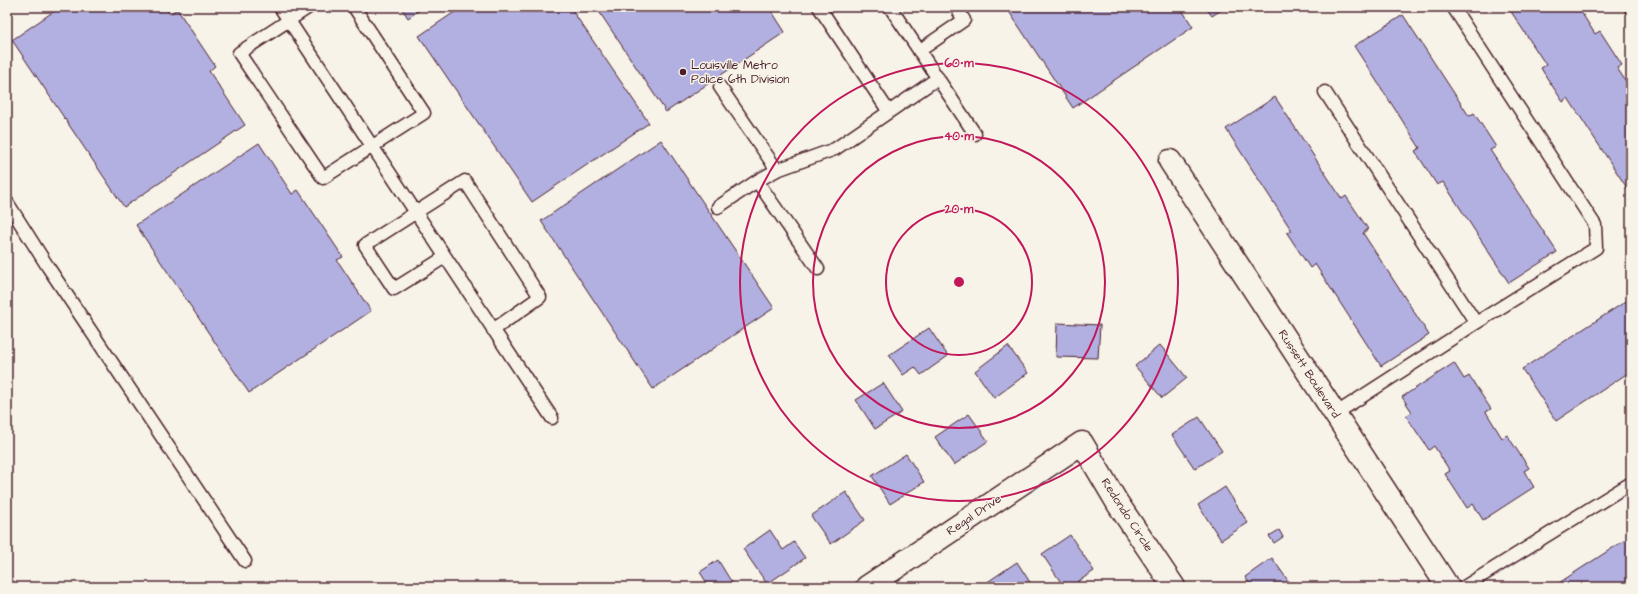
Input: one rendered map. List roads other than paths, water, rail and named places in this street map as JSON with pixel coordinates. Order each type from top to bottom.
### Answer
[{"type":"street","name":"Russett Boulevard","points":[[1170,161],[1448,587]]},
{"type":"street","name":"Regal Drive","points":[[867,587],[1082,443]]},
{"type":"street","name":"Redondo Circle","points":[[1082,443],[1118,504],[1174,587]]},
{"type":"lane","points":[[280,7],[552,418]]},
{"type":"lane","points":[[309,7],[239,53],[322,178],[424,113],[354,7]]},
{"type":"lane","points":[[819,7],[889,112]]},
{"type":"lane","points":[[890,7],[975,134]]},
{"type":"lane","points":[[920,51],[964,20],[956,7]]},
{"type":"lane","points":[[1335,414],[1596,248],[1595,225],[1453,7]]},
{"type":"lane","points":[[718,207],[757,181],[777,170],[835,149],[938,78]]},
{"type":"lane","points":[[720,87],[777,170]]},
{"type":"lane","points":[[1325,92],[1476,323]]},
{"type":"lane","points":[[445,257],[394,289],[365,245],[465,180],[540,298],[493,330]]},
{"type":"lane","points":[[757,181],[818,269]]},
{"type":"lane","points":[[7,202],[245,561]]},
{"type":"lane","points":[[1464,587],[1631,483]]},
{"type":"place","name":"Louisville Metro Police 6th Division","points":[[683,72]]}]
